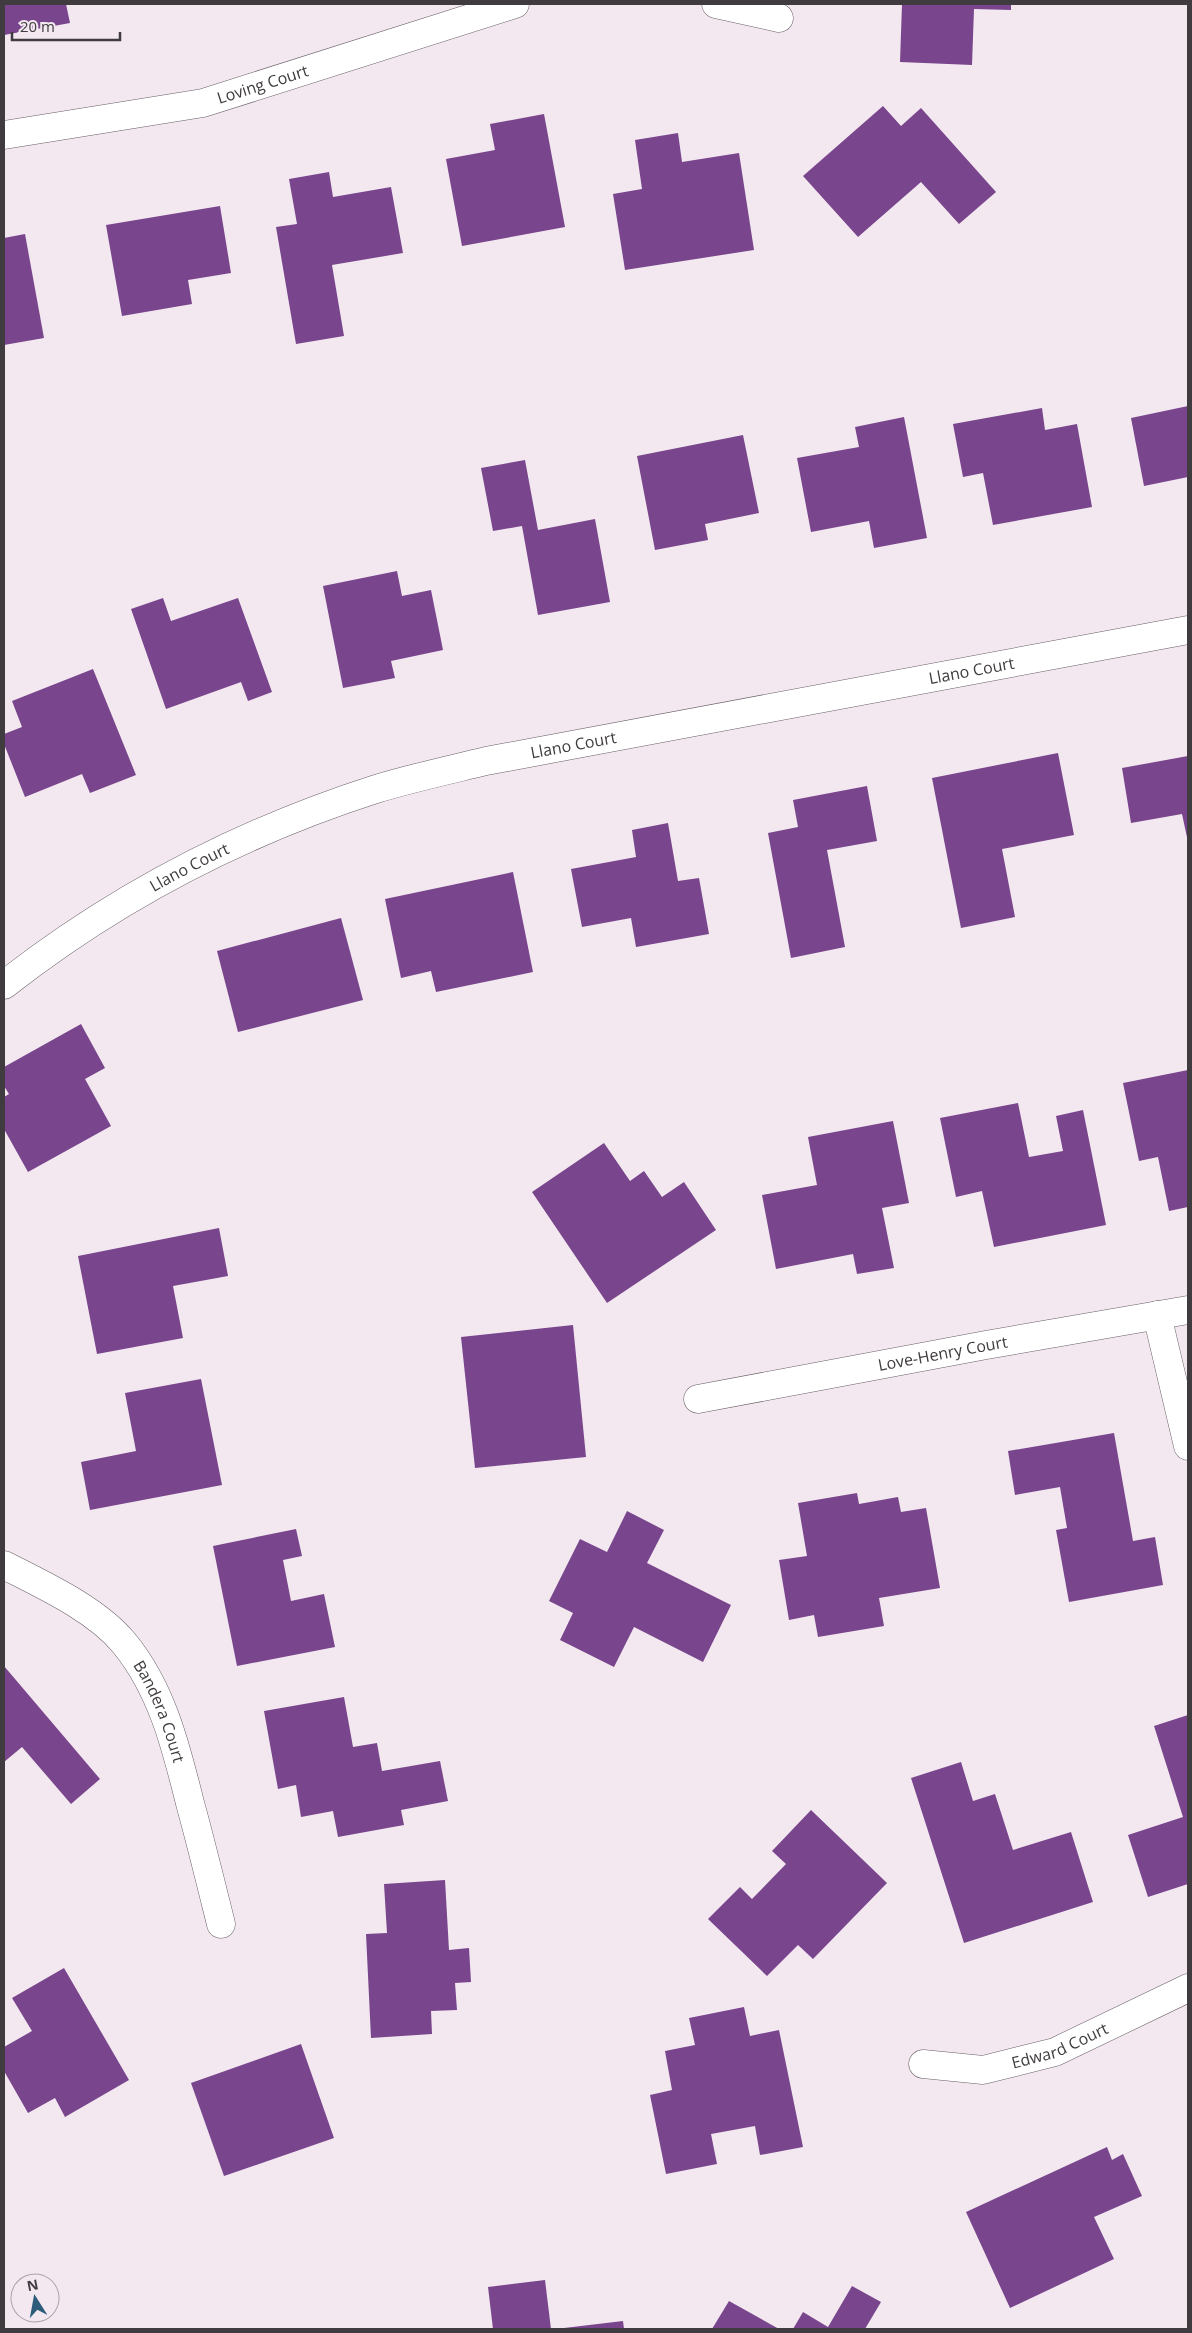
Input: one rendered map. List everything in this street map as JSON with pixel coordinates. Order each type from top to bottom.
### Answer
[{"type":"street","name":"Loving Court","points":[[4,136],[203,103],[514,4]]},
{"type":"street","points":[[716,4],[779,18]]},
{"type":"street","name":"Llano Court","points":[[4,985],[47,951],[182,868],[278,825],[377,789],[486,761],[1188,630]]},
{"type":"street","name":"Love-Henry Court","points":[[698,1399],[986,1344],[1188,1310]]},
{"type":"street","points":[[1157,1315],[1188,1446]]},
{"type":"street","name":"Bandera Court","points":[[4,1565],[48,1588],[94,1616],[124,1642],[147,1676],[170,1725],[222,1924]]},
{"type":"street","name":"Edward Court","points":[[923,2064],[983,2070],[1055,2052],[1188,1988]]},
{"type":"building","points":[[4,4],[66,4],[70,23],[4,35]]},
{"type":"building","points":[[902,4],[1011,4],[1011,10],[974,9],[972,65],[900,62]]},
{"type":"building","points":[[883,106],[901,126],[921,108],[996,192],[959,224],[921,182],[858,237],[803,176]]},
{"type":"building","points":[[544,114],[565,227],[462,246],[446,159],[495,150],[490,124]]},
{"type":"building","points":[[678,133],[682,162],[739,153],[754,250],[625,270],[613,194],[642,189],[635,140]]},
{"type":"building","points":[[329,172],[333,197],[391,187],[403,253],[332,265],[344,336],[296,344],[276,227],[297,224],[289,179]]},
{"type":"building","points":[[220,206],[231,273],[188,280],[192,304],[122,316],[106,225]]},
{"type":"building","points":[[25,234],[44,338],[4,345],[4,238]]},
{"type":"building","points":[[1188,406],[1188,477],[1144,486],[1131,418]]},
{"type":"building","points":[[1042,408],[1045,430],[1077,424],[1092,507],[993,525],[983,473],[963,477],[953,424]]},
{"type":"building","points":[[904,417],[927,538],[874,548],[869,521],[811,532],[797,458],[859,447],[855,427]]},
{"type":"building","points":[[743,435],[759,513],[705,524],[708,540],[655,550],[637,456]]},
{"type":"building","points":[[525,460],[538,530],[595,519],[610,602],[538,615],[522,526],[493,531],[481,468]]},
{"type":"building","points":[[397,571],[402,596],[431,590],[443,650],[391,661],[395,678],[343,688],[323,586]]},
{"type":"building","points":[[163,598],[171,621],[238,598],[272,692],[248,701],[241,682],[166,709],[131,609]]},
{"type":"building","points":[[93,669],[136,775],[90,793],[82,774],[25,797],[4,744],[4,734],[22,727],[12,701]]},
{"type":"building","points":[[1058,753],[1074,835],[1002,849],[1015,917],[961,928],[932,778]]},
{"type":"building","points":[[1188,756],[1188,842],[1182,814],[1131,823],[1122,768]]},
{"type":"building","points":[[867,786],[877,841],[827,850],[845,947],[791,958],[768,833],[798,827],[793,800]]},
{"type":"building","points":[[668,823],[678,881],[699,878],[709,934],[636,947],[631,918],[582,927],[571,869],[636,857],[632,830]]},
{"type":"building","points":[[513,872],[533,972],[436,992],[431,971],[401,978],[385,899]]},
{"type":"building","points":[[341,918],[363,1000],[238,1032],[217,951]]},
{"type":"building","points":[[81,1024],[105,1068],[85,1079],[111,1126],[28,1172],[4,1129],[4,1097],[9,1094],[4,1086],[4,1067]]},
{"type":"building","points":[[1188,1070],[1188,1207],[1169,1211],[1158,1157],[1139,1161],[1123,1083]]},
{"type":"building","points":[[1018,1103],[1029,1157],[1063,1151],[1056,1116],[1083,1110],[1106,1225],[994,1247],[982,1191],[956,1197],[940,1118]]},
{"type":"building","points":[[893,1121],[909,1203],[882,1208],[894,1268],[857,1274],[853,1254],[776,1269],[762,1195],[817,1185],[808,1137]]},
{"type":"building","points":[[604,1143],[630,1181],[644,1171],[662,1197],[684,1182],[716,1230],[607,1303],[532,1192]]},
{"type":"building","points":[[219,1228],[228,1276],[173,1286],[183,1338],[97,1354],[78,1256]]},
{"type":"building","points":[[573,1325],[586,1457],[475,1468],[461,1337]]},
{"type":"building","points":[[201,1379],[222,1485],[90,1510],[81,1462],[136,1451],[125,1393]]},
{"type":"building","points":[[1114,1433],[1133,1541],[1155,1537],[1163,1585],[1069,1602],[1056,1530],[1067,1528],[1060,1487],[1015,1495],[1008,1451]]},
{"type":"building","points":[[857,1493],[859,1504],[898,1497],[901,1512],[926,1508],[940,1588],[879,1598],[884,1626],[818,1637],[814,1615],[789,1620],[779,1560],[807,1556],[798,1503]]},
{"type":"building","points":[[627,1511],[664,1530],[647,1563],[731,1605],[703,1662],[634,1627],[614,1667],[560,1640],[573,1613],[549,1601],[580,1539],[607,1552]]},
{"type":"building","points":[[296,1529],[302,1556],[283,1560],[291,1601],[324,1594],[335,1647],[237,1666],[213,1546]]},
{"type":"building","points":[[4,1666],[100,1779],[71,1804],[22,1747],[4,1762]]},
{"type":"building","points":[[344,1697],[353,1747],[377,1743],[382,1771],[440,1761],[448,1801],[401,1810],[404,1825],[338,1837],[333,1811],[301,1817],[296,1785],[278,1789],[264,1711]]},
{"type":"building","points":[[1188,1715],[1188,1884],[1148,1897],[1128,1835],[1183,1817],[1154,1726]]},
{"type":"building","points":[[961,1762],[973,1801],[995,1794],[1013,1850],[1071,1832],[1093,1902],[964,1943],[911,1778]]},
{"type":"building","points":[[811,1810],[887,1883],[813,1959],[798,1945],[767,1976],[708,1919],[740,1887],[752,1899],[786,1864],[772,1851]]},
{"type":"building","points":[[445,1880],[449,1950],[469,1948],[471,1982],[455,1983],[457,2010],[431,2011],[432,2034],[371,2038],[366,1934],[387,1933],[384,1884]]},
{"type":"building","points":[[64,1968],[129,2080],[65,2117],[55,2098],[28,2113],[4,2071],[4,2047],[32,2031],[12,1998]]},
{"type":"building","points":[[744,2007],[750,2036],[779,2030],[803,2147],[760,2155],[755,2126],[711,2134],[717,2164],[666,2174],[650,2095],[672,2090],[665,2051],[695,2045],[689,2018]]},
{"type":"building","points":[[301,2044],[334,2138],[224,2176],[191,2083]]},
{"type":"building","points":[[1107,2147],[1112,2160],[1123,2154],[1142,2196],[1094,2217],[1114,2259],[1010,2308],[966,2212]]},
{"type":"building","points":[[545,2280],[551,2329],[493,2329],[488,2287]]},
{"type":"building","points":[[852,2286],[881,2302],[865,2329],[793,2329],[803,2312],[828,2327]]},
{"type":"building","points":[[729,2301],[779,2329],[712,2329]]},
{"type":"building","points":[[623,2321],[624,2329],[564,2329],[564,2328]]}]
